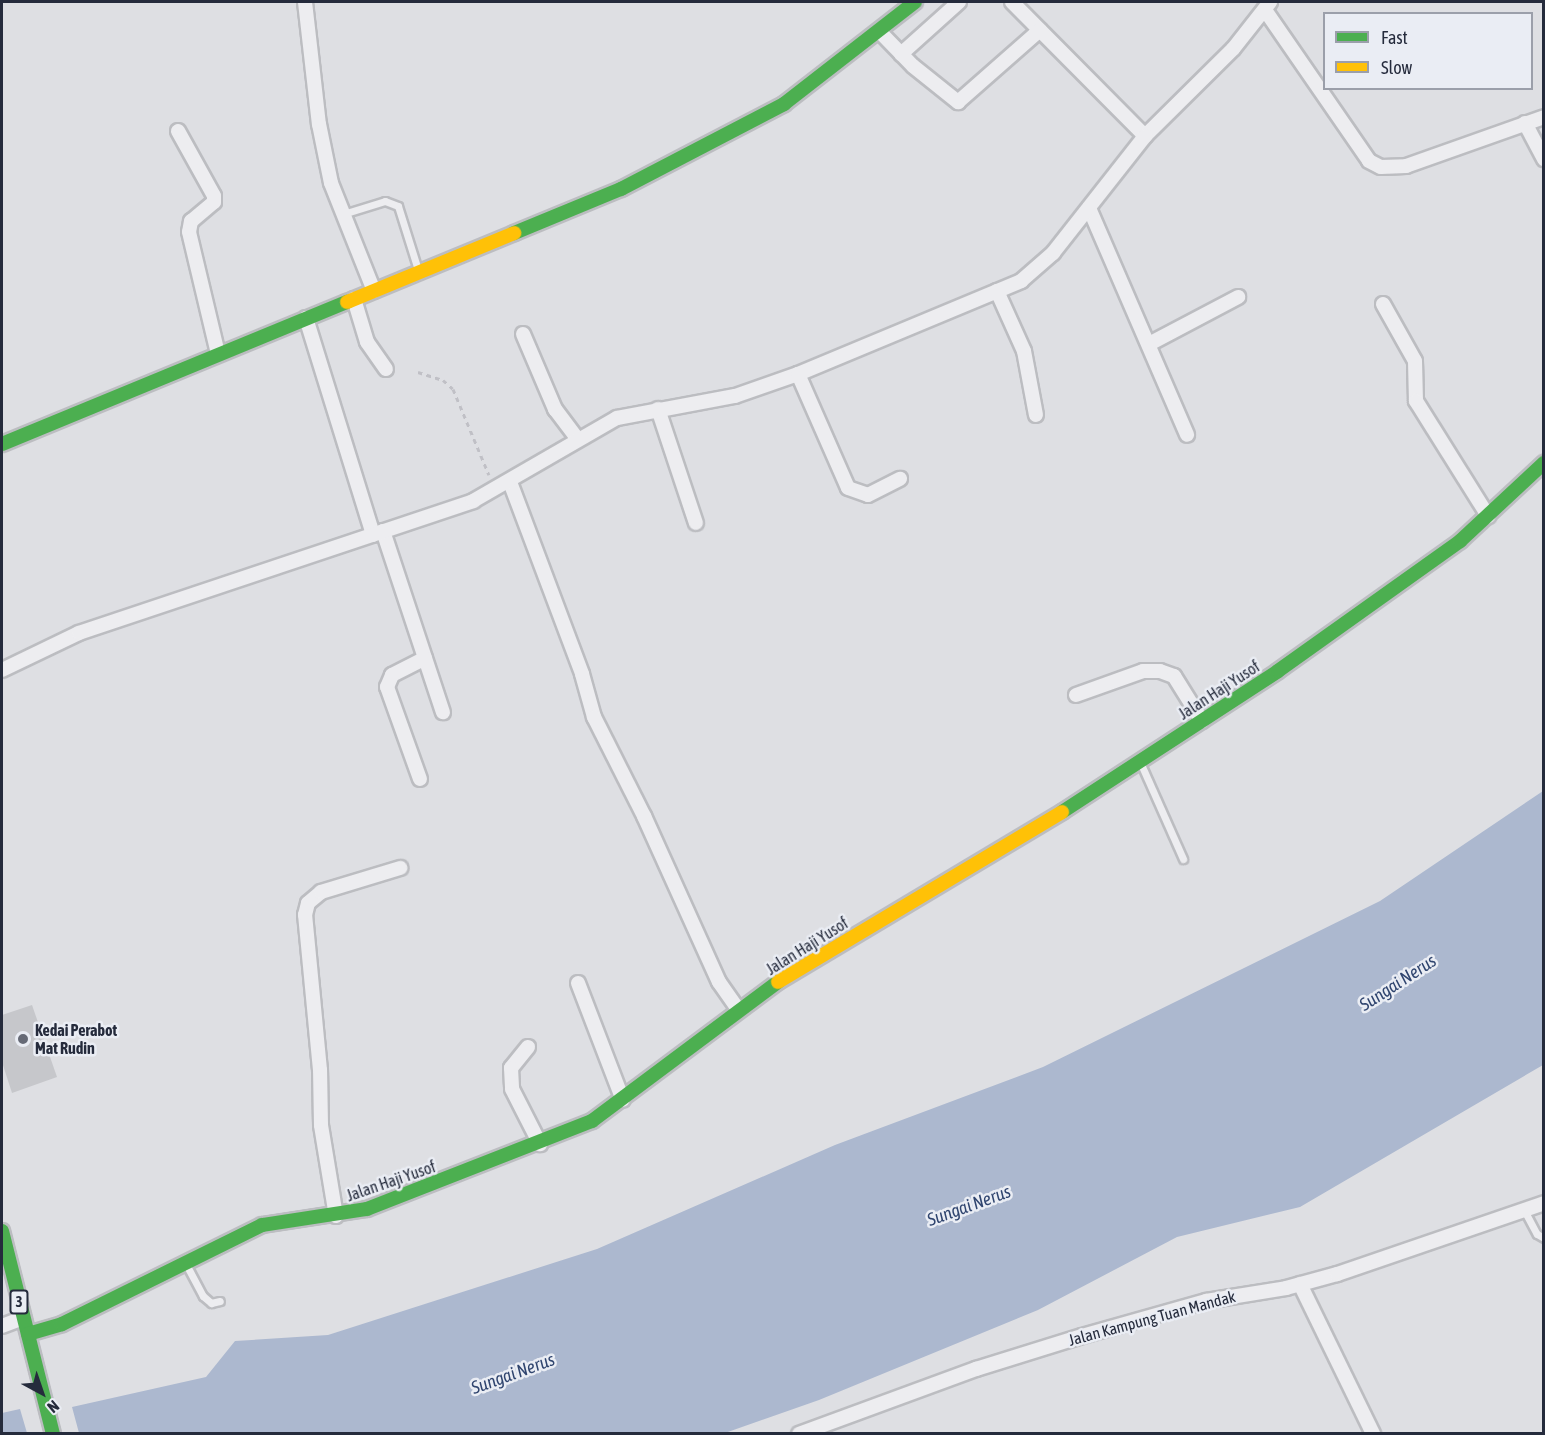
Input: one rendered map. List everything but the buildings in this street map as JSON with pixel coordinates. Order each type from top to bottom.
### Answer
[{"type":"main road","points":[[2,444],[621,189],[784,104],[880,32],[915,2]]},
{"type":"main road","name":"Jalan Haji Yusof","points":[[28,1334],[62,1324],[262,1225],[336,1216],[367,1209],[540,1144],[592,1121],[623,1100],[738,1009],[1140,762],[1278,671],[1460,541],[1544,463]]},
{"type":"main road","name":"3","points":[[2,1231],[53,1434]]},
{"type":"street","points":[[305,2],[324,154],[343,214],[374,291]]},
{"type":"street","points":[[902,54],[959,2]]},
{"type":"street","points":[[1012,2],[1145,136]]},
{"type":"street","points":[[2,670],[80,633],[378,533],[494,491],[578,439],[617,418],[735,396],[798,374],[997,291],[1038,270],[1145,136],[1233,49],[1267,5],[1323,89]]},
{"type":"street","points":[[880,32],[950,99],[958,102],[1040,30]]},
{"type":"street","points":[[1323,90],[1370,160],[1381,167],[1406,166],[1544,117]]},
{"type":"street","points":[[1525,123],[1544,159]]},
{"type":"street","points":[[178,131],[214,196],[214,202],[191,221],[189,232],[218,354]]},
{"type":"street","points":[[1089,208],[1187,435]]},
{"type":"street","points":[[997,291],[1024,351],[1036,415]]},
{"type":"street","points":[[1149,344],[1238,297]]},
{"type":"street","points":[[354,299],[367,342],[386,369]]},
{"type":"street","points":[[1383,304],[1415,361],[1416,401],[1488,516]]},
{"type":"street","points":[[306,318],[378,533],[443,712]]},
{"type":"street","points":[[524,334],[555,409],[578,439]]},
{"type":"street","points":[[798,374],[848,488],[868,495],[900,479]]},
{"type":"street","points":[[658,409],[696,523]]},
{"type":"street","points":[[510,482],[582,674],[594,717],[644,816],[719,982],[738,1009]]},
{"type":"street","points":[[420,779],[387,687],[392,675],[425,658]]},
{"type":"street","points":[[1076,694],[1143,671],[1160,670],[1174,676],[1202,721]]},
{"type":"street","points":[[336,1216],[321,1125],[320,1070],[305,915],[308,903],[321,892],[400,868]]},
{"type":"street","points":[[578,983],[623,1100]]},
{"type":"street","points":[[528,1047],[511,1068],[513,1089],[540,1144]]},
{"type":"street","name":"Jalan Kampung Tuan Mandak","points":[[799,1434],[976,1369],[1082,1336],[1206,1301],[1300,1284],[1544,1203]]},
{"type":"street","points":[[1300,1284],[1373,1434]]},
{"type":"street","points":[[2,1326],[23,1318]]},
{"type":"lane","points":[[343,214],[385,201],[398,206],[419,273]]},
{"type":"lane","points":[[1140,762],[1184,859]]},
{"type":"lane","points":[[1523,1209],[1536,1234],[1544,1238]]},
{"type":"lane","points":[[185,1264],[204,1296],[211,1303],[220,1300]]},
{"type":"path","points":[[418,372],[443,380],[453,389],[464,408],[494,491]]},
{"type":"water","name":"Sungai Nerus","points":[[1543,791],[1543,1065],[1300,1207],[1177,1237],[1038,1310],[819,1400],[725,1433],[79,1433],[72,1407],[206,1377],[235,1341],[328,1335],[597,1249],[835,1145],[1043,1067],[1380,901]]},
{"type":"water","points":[[20,1409],[27,1433],[2,1433],[2,1413]]},
{"type":"traffic: fast","points":[[514,233],[621,189],[784,104],[915,2]]},
{"type":"traffic: fast","points":[[2,444],[347,302]]},
{"type":"traffic: fast","points":[[1062,812],[1278,671],[1460,541],[1544,463]]},
{"type":"traffic: fast","points":[[28,1334],[62,1324],[262,1225],[367,1209],[592,1121],[778,982]]},
{"type":"traffic: fast","points":[[2,1231],[53,1434]]},
{"type":"traffic: slow","points":[[347,302],[514,233]]},
{"type":"traffic: slow","points":[[778,982],[1062,812]]},
{"type":"place","name":"Kedai Perabot Mat Rudin","points":[[23,1039]]}]
